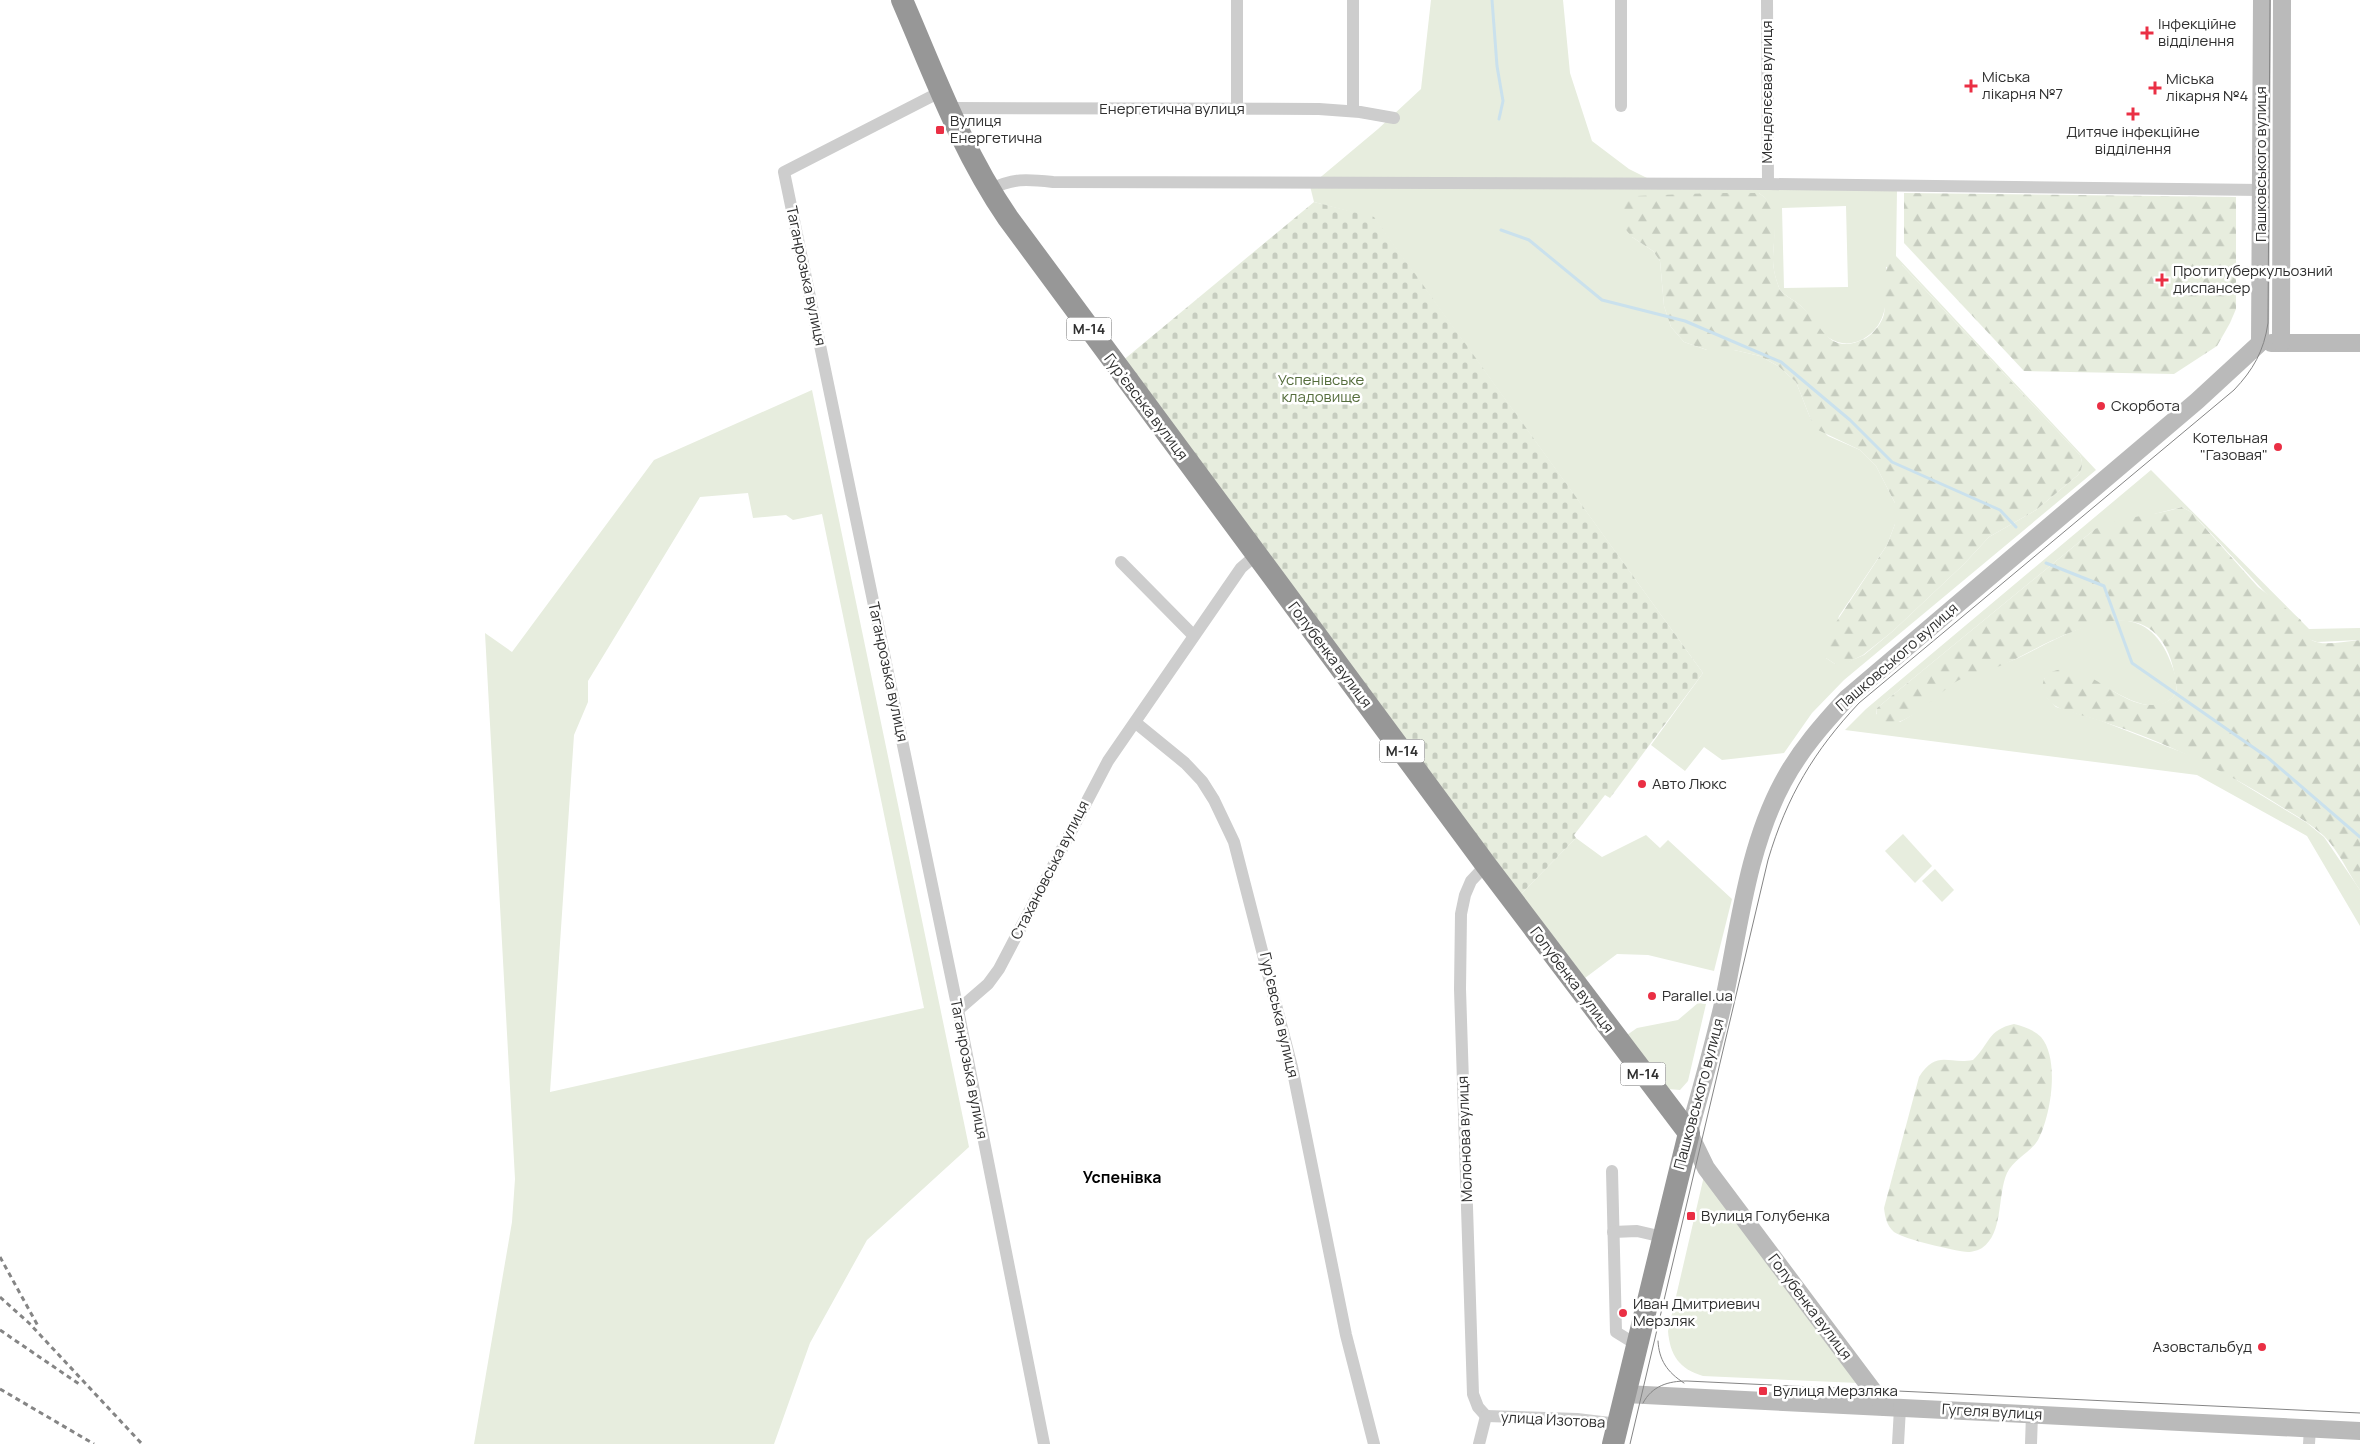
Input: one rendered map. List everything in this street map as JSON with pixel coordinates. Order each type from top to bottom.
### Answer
[{"type":"highway","name":"М-14","points":[[902,0],[946,100]]},
{"type":"highway","name":"Гур’євська вулиця","points":[[946,100],[968,152],[989,190],[1114,364],[1256,555]]},
{"type":"highway","name":"Голубенка вулиця","points":[[1256,555],[1486,865],[1689,1133]]},
{"type":"highway","name":"Пашковського вулиця","points":[[1616,1434],[1689,1133]]},
{"type":"street","points":[[1236,109],[1237,0]]},
{"type":"street","points":[[1353,112],[1354,0]]},
{"type":"street","points":[[1621,106],[1622,0]]},
{"type":"street","name":"Менделєєва вулиця","points":[[1767,0],[1768,184]]},
{"type":"street","name":"Пашковського вулиця","points":[[1689,1133],[1718,1027],[1754,856],[1769,812],[1782,783],[1803,749],[1847,698],[2228,374],[2260,343],[2262,0]]},
{"type":"street","name":"Пашковського вулиця","points":[[2228,374],[2281,343],[2282,0]]},
{"type":"street","name":"Енергетична вулиця","points":[[946,100],[1236,109],[1319,109],[1394,118]]},
{"type":"street","name":"Таганрозька вулиця","points":[[946,100],[784,172],[958,1010],[1044,1444]]},
{"type":"street","points":[[989,190],[1006,181],[1025,179],[1062,182],[1768,184],[2281,190]]},
{"type":"street","points":[[2260,343],[2360,343]]},
{"type":"street","points":[[1136,723],[1193,635],[1241,568],[1256,555]]},
{"type":"street","points":[[1120,562],[1193,635]]},
{"type":"street","name":"Стахановська вулиця","points":[[958,1010],[988,984],[1000,968],[1094,785],[1108,761],[1136,723]]},
{"type":"street","name":"Гур’євська вулиця","points":[[1136,723],[1185,763],[1202,781],[1214,800],[1234,842],[1292,1067],[1346,1335],[1374,1444]]},
{"type":"street","name":"Молонова вулиця","points":[[1486,865],[1470,881],[1461,914],[1460,989],[1473,1394],[1478,1407],[1486,1416]]},
{"type":"street","name":"Голубенка вулиця","points":[[1689,1133],[1706,1168],[1892,1407]]},
{"type":"street","points":[[1612,1171],[1616,1332],[1637,1346]]},
{"type":"street","points":[[1614,1232],[1637,1231],[1663,1237]]},
{"type":"street","name":"Гугеля вулиця","points":[[1625,1394],[2032,1414],[2310,1436],[2360,1431]]},
{"type":"street","points":[[1892,1407],[1898,1444]]},
{"type":"street","points":[[2031,1444],[2032,1414]]},
{"type":"street","name":"улица Изотова","points":[[1479,1444],[1486,1416],[1577,1418],[1616,1434]]},
{"type":"green space","points":[[1431,0],[1563,0],[1570,73],[1592,141],[1629,169],[1659,184],[1897,190],[1896,256],[2096,470],[1844,680],[1812,713],[1784,753],[1722,760],[1704,747],[1685,771],[1651,745],[1703,673],[1374,218],[1314,202],[1310,186],[1378,129],[1421,89]],"holes":[[[1759,193],[1766,199],[1773,215],[1773,263],[1780,290],[1801,306],[1825,335],[1840,343],[1859,341],[1869,335],[1876,328],[1884,310],[1887,289],[1886,267],[1902,265],[2080,455],[2082,461],[2082,468],[2078,475],[2036,510],[1989,537],[1964,564],[1893,631],[1864,655],[1843,664],[1835,664],[1826,658],[1839,616],[1887,545],[1895,524],[1895,503],[1876,466],[1860,450],[1828,436],[1811,420],[1796,382],[1778,366],[1760,356],[1734,350],[1707,350],[1684,342],[1671,327],[1664,306],[1660,261],[1653,251],[1632,237]],[[1846,206],[1848,287],[1784,288],[1782,208]]]},
{"type":"green space","points":[[1759,193],[1766,199],[1774,215],[1773,263],[1780,290],[1801,306],[1827,336],[1834,341],[1843,344],[1853,343],[1866,338],[1875,331],[1884,314],[1887,266],[1890,261],[1895,260],[1902,265],[2081,458],[2082,468],[2078,475],[2036,510],[1989,537],[1964,564],[1893,631],[1863,655],[1843,665],[1835,664],[1826,658],[1821,645],[1887,545],[1895,524],[1895,503],[1876,466],[1860,450],[1818,430],[1811,420],[1796,382],[1778,366],[1760,356],[1734,350],[1707,350],[1684,342],[1671,327],[1664,306],[1660,261],[1653,251],[1632,237],[1622,225],[1620,210],[1626,200],[1636,196]]},
{"type":"green space","points":[[1904,193],[2236,197],[2236,309],[2217,346],[2174,374],[2024,371],[1904,243]]},
{"type":"green space","name":"Успенівське кладовище","points":[[1314,202],[1374,217],[1703,673],[1610,798],[1605,795],[1574,835],[1576,838],[1521,894],[1121,362]]},
{"type":"green space","points":[[812,390],[969,1147],[867,1240],[810,1343],[774,1444],[474,1444],[512,1222],[515,1179],[485,633],[512,652],[654,460]],"holes":[[[748,493],[753,518],[786,515],[793,520],[822,514],[924,1008],[550,1092],[574,735],[588,702],[588,681],[700,497]]]},
{"type":"green space","points":[[2151,470],[2309,629],[2360,628],[2360,640],[2317,642],[2308,639],[2191,512],[2182,507],[2095,529],[1877,708],[1876,714],[1900,722],[1958,680],[2011,661],[2081,628],[2102,622],[2123,620],[2142,626],[2158,639],[2171,663],[2177,686],[2172,698],[2158,705],[2142,704],[2090,679],[2073,673],[2058,672],[2044,679],[2047,698],[2056,707],[2099,720],[2207,762],[2307,823],[2324,837],[2360,890],[2360,926],[2307,836],[2197,775],[1845,730],[1866,709]]},
{"type":"green space","points":[[2182,507],[2191,512],[2258,587],[2301,620],[2303,630],[2308,637],[2322,643],[2360,640],[2360,890],[2339,855],[2324,836],[2274,802],[2226,774],[2177,750],[2127,730],[2064,710],[2055,706],[2047,699],[2043,689],[2045,678],[2054,671],[2066,669],[2081,673],[2133,701],[2155,705],[2171,699],[2176,692],[2176,686],[2169,654],[2157,635],[2142,625],[2123,621],[2102,623],[2081,629],[2000,666],[1959,680],[1910,717],[1899,722],[1889,723],[1880,720],[1876,714],[1877,708],[2095,529],[2116,521]]},
{"type":"green space","points":[[1903,834],[1932,866],[1915,883],[1885,851]]},
{"type":"green space","points":[[1646,835],[1660,848],[1668,840],[1732,899],[1714,971],[1648,955],[1617,954],[1585,978],[1521,894],[1576,838],[1602,857]]},
{"type":"green space","points":[[1935,869],[1954,890],[1942,902],[1922,881]]},
{"type":"green space","points":[[1698,1003],[1706,1004],[1688,1081],[1680,1090],[1668,1089],[1627,1035],[1637,1028],[1678,1020]]},
{"type":"green space","points":[[2014,1024],[2035,1032],[2041,1037],[2047,1047],[2052,1073],[2052,1088],[2047,1117],[2038,1140],[2007,1173],[1994,1233],[1981,1249],[1968,1252],[1941,1247],[1899,1235],[1890,1227],[1884,1208],[1919,1077],[1925,1068],[1937,1061],[1973,1060],[1994,1034]]},
{"type":"green space","points":[[1704,1176],[1858,1383],[1703,1376],[1688,1369],[1677,1360],[1671,1347],[1668,1331]]},
{"type":"waterway","points":[[1492,0],[1497,66],[1503,101],[1499,119]]},
{"type":"waterway","points":[[1501,230],[1529,240],[1602,300],[1685,321],[1781,362],[1850,420],[1892,462],[2000,510],[2016,527]]},
{"type":"waterway","points":[[2046,563],[2104,586],[2132,663],[2267,757],[2360,837]]},
{"type":"tram line","points":[[1630,1444],[1768,860],[1784,815],[1804,775],[1828,739],[1859,703],[2234,390],[2257,360],[2264,342],[2268,323],[2270,0]]},
{"type":"tram line","points":[[1658,1341],[1660,1354],[1665,1365],[1684,1383]]},
{"type":"tram line","points":[[1643,1403],[1651,1392],[1661,1386],[1667,1383],[1687,1381],[2360,1413]]},
{"type":"railway","points":[[0,1257],[38,1326]]},
{"type":"railway","points":[[0,1297],[29,1323],[142,1444]]},
{"type":"railway","points":[[0,1330],[79,1384]]},
{"type":"railway","points":[[0,1389],[94,1444]]},
{"type":"place","name":"Інфекційне відділення","points":[[2147,33]]},
{"type":"place","name":"Міська лікарня №7","points":[[1971,86]]},
{"type":"place","name":"Міська лікарня №4","points":[[2155,88]]},
{"type":"place","name":"Дитяче інфекційне відділення","points":[[2133,114]]},
{"type":"place","name":"Вулиця Енергетична","points":[[940,130]]},
{"type":"place","name":"Протитуберкульозний диспансер","points":[[2162,280]]},
{"type":"place","name":"Скорбота","points":[[2101,406]]},
{"type":"place","name":"Котельная \"Газовая\"","points":[[2278,447]]},
{"type":"place","name":"Авто Люкс","points":[[1642,784]]},
{"type":"place","name":"Parallel.ua","points":[[1652,996]]},
{"type":"place","name":"Вулиця Голубенка","points":[[1691,1216]]},
{"type":"place","name":"Иван Дмитриевич Мерзляк","points":[[1623,1313]]},
{"type":"place","name":"Азовстальбуд","points":[[2262,1347]]},
{"type":"place","name":"Вулиця Мерзляка","points":[[1763,1391]]},
{"type":"district","name":"Успенівка","points":[[1122,1177]]}]
